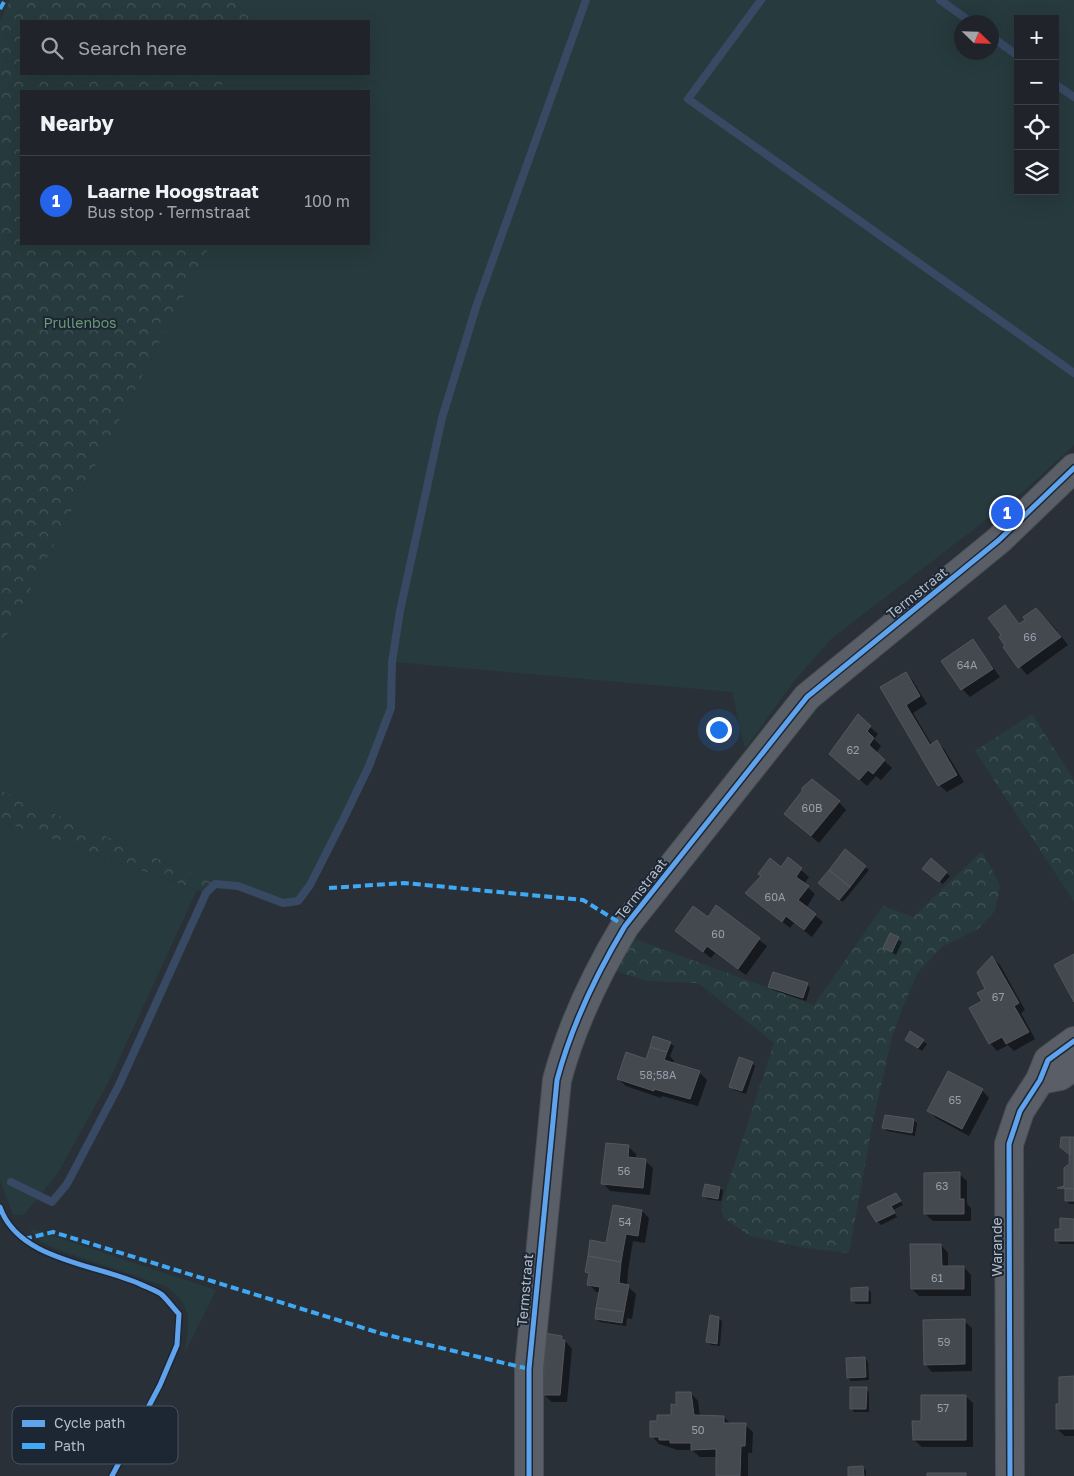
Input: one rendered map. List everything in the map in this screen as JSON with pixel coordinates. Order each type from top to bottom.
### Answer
[{"type":"street","name":"Termstraat","points":[[529,1476],[529,1369],[557,1080],[568,1039],[600,966],[625,926],[807,697],[999,540],[1074,468]]},
{"type":"street","name":"Warande","points":[[1010,1476],[1009,1144],[1020,1110],[1040,1080],[1048,1060],[1074,1041]]},
{"type":"street","points":[[1040,1080],[1060,1076],[1074,1066]]},
{"type":"green space","name":"Prullenbos","points":[[10,0],[234,0],[251,20],[20,20],[20,75],[227,75],[220,90],[20,90],[20,245],[210,245],[0,648],[0,21]]},
{"type":"green space","points":[[234,0],[1074,0],[1074,445],[1025,490],[831,639],[792,684],[745,749],[732,692],[393,662],[391,708],[369,766],[310,885],[298,901],[283,903],[238,886],[215,884],[0,790],[0,648],[210,245],[370,245],[370,90],[220,90],[227,75],[370,75],[370,20],[251,20]]},
{"type":"green space","points":[[1032,714],[1074,780],[1074,875],[1061,882],[975,751]]},
{"type":"green space","points":[[0,790],[215,884],[206,893],[0,821]]},
{"type":"green space","points":[[0,821],[197,890],[109,1081],[58,1173],[24,1215],[13,1215],[0,1180]]},
{"type":"green space","points":[[982,851],[1000,885],[995,911],[978,929],[943,946],[918,972],[903,1007],[892,1037],[873,1121],[849,1253],[806,1248],[750,1236],[723,1217],[722,1202],[774,1043],[698,983],[646,981],[613,970],[635,939],[814,1005],[883,906],[913,917]]},
{"type":"green space","points":[[1074,875],[1074,902],[1061,882]]},
{"type":"green space","points":[[29,1228],[216,1290],[184,1354],[188,1333],[187,1316],[181,1300],[174,1293],[165,1286],[64,1252],[41,1242]]},
{"type":"building","points":[[1005,605],[1019,624],[1025,620],[1023,617],[1036,608],[1061,637],[1018,668],[1003,647],[1005,646],[999,637],[1001,635],[988,618]]},
{"type":"building","points":[[973,639],[993,669],[961,690],[941,661]]},
{"type":"building","points":[[906,672],[920,696],[906,705],[930,745],[937,740],[957,775],[938,786],[880,687]]},
{"type":"building","points":[[858,714],[871,726],[867,731],[874,738],[869,745],[885,760],[873,774],[868,770],[859,780],[829,754]]},
{"type":"building","points":[[812,779],[840,801],[811,836],[784,814],[802,791],[802,788]]},
{"type":"building","points":[[845,849],[866,866],[850,887],[829,870]]},
{"type":"building","points":[[788,857],[802,868],[796,877],[809,886],[798,900],[816,914],[804,930],[786,916],[782,922],[745,893],[761,876],[758,874],[770,858],[781,867]]},
{"type":"building","points":[[931,858],[947,872],[939,882],[922,869]]},
{"type":"building","points":[[829,870],[850,887],[839,900],[818,883]]},
{"type":"building","points":[[716,905],[760,938],[738,969],[707,946],[703,952],[675,931],[693,906],[708,917]]},
{"type":"building","points":[[890,933],[899,937],[892,952],[883,948]]},
{"type":"building","points":[[1074,954],[1074,1002],[1054,965]]},
{"type":"building","points":[[992,956],[1019,1003],[1014,1006],[1029,1032],[1006,1044],[1002,1037],[989,1044],[969,1008],[982,1001],[977,993],[985,989],[977,972]]},
{"type":"building","points":[[773,972],[808,983],[803,998],[768,987]]},
{"type":"building","points":[[910,1031],[924,1040],[918,1048],[905,1040]]},
{"type":"building","points":[[653,1036],[671,1042],[667,1052],[650,1047]]},
{"type":"building","points":[[650,1047],[667,1052],[664,1060],[700,1071],[690,1099],[654,1089],[654,1091],[617,1079],[626,1052],[646,1059]]},
{"type":"building","points":[[739,1057],[753,1062],[742,1091],[729,1087]]},
{"type":"building","points":[[948,1071],[983,1089],[962,1129],[927,1111]]},
{"type":"building","points":[[885,1115],[914,1119],[912,1133],[882,1128]]},
{"type":"building","points":[[1061,1137],[1070,1137],[1070,1155],[1060,1147]]},
{"type":"building","points":[[1070,1137],[1074,1137],[1074,1189],[1057,1188],[1064,1186],[1064,1168],[1069,1164]]},
{"type":"building","points":[[606,1143],[629,1145],[628,1157],[646,1159],[643,1188],[601,1184]]},
{"type":"building","points":[[960,1172],[960,1199],[964,1199],[964,1214],[924,1214],[924,1173]]},
{"type":"building","points":[[705,1184],[720,1187],[718,1199],[702,1196]]},
{"type":"building","points":[[1065,1188],[1074,1189],[1074,1201],[1065,1201]]},
{"type":"building","points":[[896,1193],[901,1201],[891,1206],[895,1213],[876,1222],[867,1207]]},
{"type":"building","points":[[613,1205],[642,1210],[638,1236],[626,1234],[621,1262],[588,1256],[590,1240],[606,1243]]},
{"type":"building","points":[[1060,1218],[1074,1219],[1074,1241],[1055,1241],[1055,1229],[1060,1229]]},
{"type":"building","points":[[910,1244],[941,1244],[942,1266],[964,1266],[964,1289],[911,1289]]},
{"type":"building","points":[[588,1256],[621,1262],[619,1283],[629,1285],[624,1312],[596,1308],[600,1287],[587,1285],[589,1273],[585,1272]]},
{"type":"building","points":[[868,1287],[868,1301],[851,1301],[851,1288]]},
{"type":"building","points":[[596,1308],[624,1312],[622,1323],[595,1319]]},
{"type":"building","points":[[710,1315],[719,1317],[717,1344],[706,1342]]},
{"type":"building","points":[[965,1319],[965,1364],[924,1365],[923,1320]]},
{"type":"building","points":[[545,1333],[562,1336],[562,1340],[565,1340],[560,1395],[543,1395]]},
{"type":"building","points":[[865,1357],[866,1377],[847,1378],[846,1358]]},
{"type":"building","points":[[1074,1376],[1074,1429],[1056,1429],[1056,1404],[1059,1404],[1059,1377]]},
{"type":"building","points":[[850,1387],[867,1387],[866,1409],[850,1409]]},
{"type":"building","points":[[676,1392],[691,1392],[694,1415],[724,1416],[724,1423],[746,1423],[745,1446],[741,1446],[740,1476],[716,1476],[716,1449],[691,1450],[691,1443],[670,1443],[670,1440],[659,1440],[659,1437],[650,1437],[650,1421],[657,1421],[657,1415],[671,1415],[671,1404],[676,1405]]},
{"type":"building","points":[[921,1395],[966,1395],[966,1440],[913,1440],[912,1421],[921,1421]]},
{"type":"building","points":[[863,1466],[864,1476],[848,1476],[848,1467]]},
{"type":"building","points":[[927,1473],[966,1473],[966,1476],[927,1476]]},
{"type":"waterway","points":[[11,1182],[52,1202],[67,1184],[119,1085],[206,893],[215,884],[238,886],[283,903],[298,901],[310,885],[344,818],[369,766],[391,708],[392,662],[400,611],[442,418],[477,304],[586,0]]},
{"type":"waterway","points":[[761,0],[688,99],[1074,373]]},
{"type":"waterway","points":[[940,0],[961,15]]},
{"type":"waterway","points":[[999,42],[1014,53]]},
{"type":"waterway","points":[[1059,87],[1074,97]]},
{"type":"marked path","points":[[0,9],[5,0]]},
{"type":"marked path","points":[[329,888],[404,883],[583,900],[625,926]]},
{"type":"marked path","points":[[24,1239],[53,1232],[383,1334],[529,1369]]},
{"type":"cycle path","points":[[529,1476],[529,1369],[557,1080],[577,1020],[604,963],[625,926],[807,697],[999,540],[1074,468]]},
{"type":"cycle path","points":[[1010,1476],[1009,1144],[1020,1111],[1040,1080],[1048,1060],[1074,1041]]},
{"type":"cycle path","points":[[0,1207],[9,1225],[23,1239],[60,1258],[122,1277],[153,1290],[161,1294],[179,1314],[177,1345],[149,1406]]},
{"type":"cycle path","points":[[112,1476],[118,1464]]},
{"type":"place","name":"Laarne Hoogstraat","points":[[1007,513]]}]
